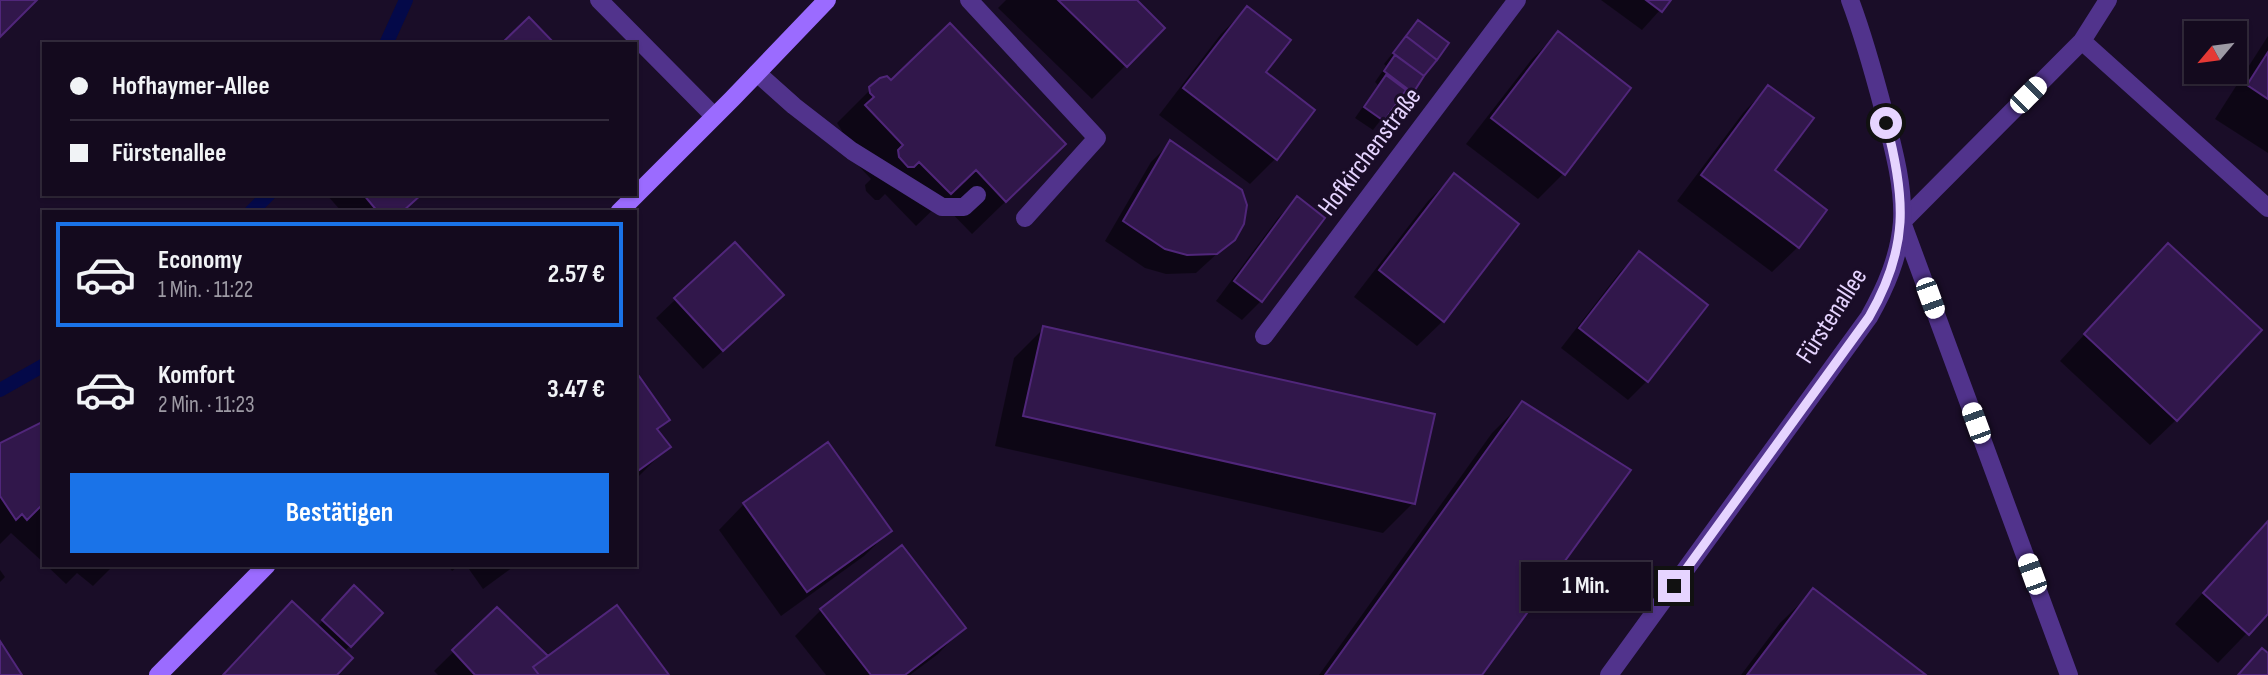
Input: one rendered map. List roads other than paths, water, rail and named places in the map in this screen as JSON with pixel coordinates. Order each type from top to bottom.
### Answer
[{"type":"main road","points":[[637,194],[827,0]]},
{"type":"main road","points":[[621,210],[635,196]]},
{"type":"main road","points":[[158,675],[265,567]]},
{"type":"street","points":[[599,0],[714,116]]},
{"type":"street","points":[[969,0],[1097,138],[1025,218]]},
{"type":"street","name":"Hofkirchenstraße","points":[[1264,336],[1517,0]]},
{"type":"street","points":[[1850,0],[1868,52],[1893,146],[1902,222],[2069,675]]},
{"type":"street","points":[[1902,222],[2082,41],[2108,0]]},
{"type":"street","points":[[2082,41],[2268,208]]},
{"type":"street","points":[[757,74],[852,151],[942,207],[964,206],[977,195]]},
{"type":"street","name":"Fürstenallee","points":[[1609,675],[1869,317],[1885,290],[1895,260],[1902,222]]},
{"type":"waterway","points":[[387,42],[406,0]]},
{"type":"waterway","points":[[253,210],[267,196]]},
{"type":"waterway","points":[[0,390],[42,366]]}]
